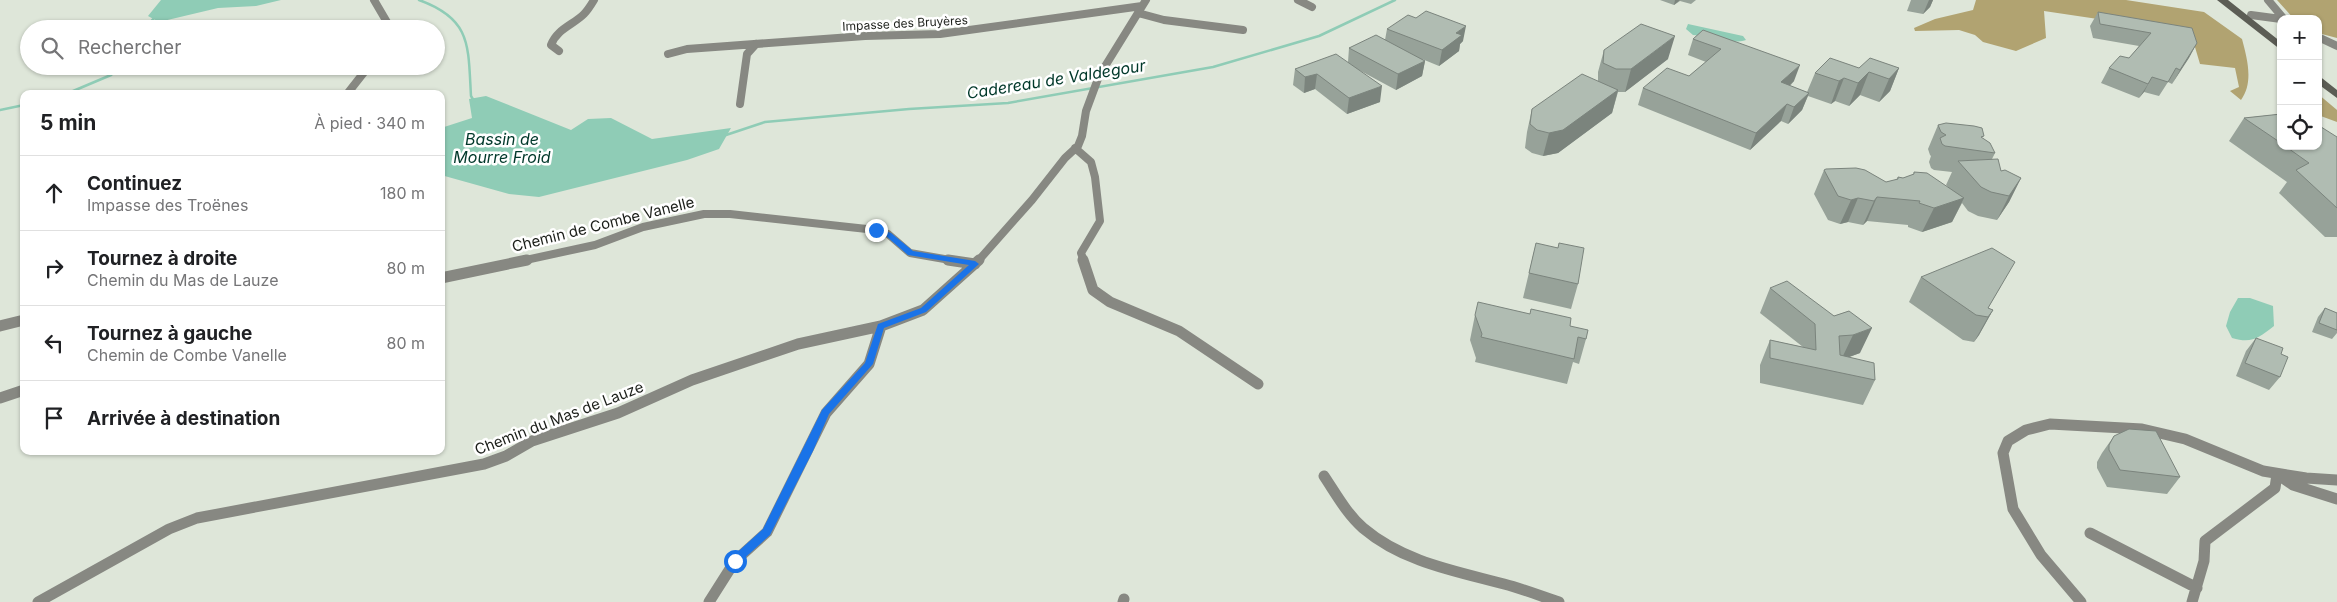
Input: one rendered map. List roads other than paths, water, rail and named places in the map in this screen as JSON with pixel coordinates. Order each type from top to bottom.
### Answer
[{"type":"main road","points":[[2222,0],[2277,44]]},
{"type":"main road","points":[[2234,0],[2277,38]]},
{"type":"main road","points":[[2322,75],[2337,88]]},
{"type":"main road","points":[[2322,82],[2337,95]]},
{"type":"street","points":[[374,0],[386,20]]},
{"type":"street","points":[[559,51],[551,45],[552,40],[567,25],[585,13],[594,0]]},
{"type":"street","points":[[1298,0],[1312,7]]},
{"type":"street","points":[[2268,0],[2279,15]]},
{"type":"street","points":[[1243,30],[1221,24],[1166,22],[1142,6],[1094,88],[1086,111],[1078,150],[1090,162],[1095,178],[1100,221],[1081,253],[1093,290],[1110,302],[1179,331],[1258,384]]},
{"type":"street","name":"Impasse des Bruyères","points":[[668,54],[687,50],[756,44],[865,36],[940,34],[1142,6]]},
{"type":"street","points":[[2251,15],[2277,18]]},
{"type":"street","points":[[2322,39],[2337,45]]},
{"type":"street","points":[[740,104],[748,54],[756,44]]},
{"type":"street","points":[[350,90],[362,75]]},
{"type":"street","name":"Chemin du Mas de Lauze","points":[[38,602],[184,522],[484,464],[506,456],[532,440],[618,413],[701,377],[798,344],[881,326],[924,310],[975,264],[1032,200],[1065,158],[1078,150]]},
{"type":"street","name":"Chemin de Combe Vanelle","points":[[445,277],[595,245],[643,226],[704,214],[876,230],[888,234],[910,253],[975,264]]},
{"type":"street","points":[[0,326],[20,321]]},
{"type":"street","points":[[709,602],[735,561],[767,532],[809,451],[826,412],[869,364],[881,326]]},
{"type":"street","points":[[0,398],[20,391]]},
{"type":"street","points":[[2081,602],[2041,555],[2014,509],[2002,454],[2008,441],[2026,430],[2050,424],[2142,429],[2185,439],[2247,465],[2277,474],[2337,480]]},
{"type":"street","points":[[2277,474],[2294,485],[2337,499]]},
{"type":"street","points":[[2192,602],[2204,561],[2205,540],[2275,488],[2277,474]]},
{"type":"street","points":[[1324,476],[1361,526],[1371,535],[1402,553],[1450,570],[1559,602]]},
{"type":"street","points":[[2090,533],[2197,588]]},
{"type":"water","points":[[161,0],[281,0],[256,6],[218,8],[167,20],[155,20],[148,16]]},
{"type":"water","points":[[1688,24],[1743,36],[1746,40],[1727,41],[1693,35],[1686,29]]},
{"type":"water","name":"Bassin de Mourre Froid","points":[[486,96],[571,130],[588,119],[611,118],[652,139],[731,128],[719,149],[687,160],[539,197],[509,194],[445,176],[445,127],[472,118],[469,99]]},
{"type":"water","points":[[2238,298],[2250,298],[2273,306],[2274,326],[2254,339],[2239,340],[2232,338],[2226,326],[2230,312]]},
{"type":"waterway","name":"Cadereau de Valdegour","points":[[419,0],[449,16],[464,36],[469,63],[471,96],[474,101]]},
{"type":"waterway","name":"Cadereau de Valdegour","points":[[726,135],[765,122],[909,109],[1008,103],[1213,67],[1319,36],[1395,0]]},
{"type":"waterway","name":"Cadereau de Valdegour","points":[[152,20],[155,17]]},
{"type":"waterway","name":"Cadereau de Valdegour","points":[[75,90],[111,75]]},
{"type":"waterway","name":"Cadereau de Valdegour","points":[[0,110],[20,106]]}]
